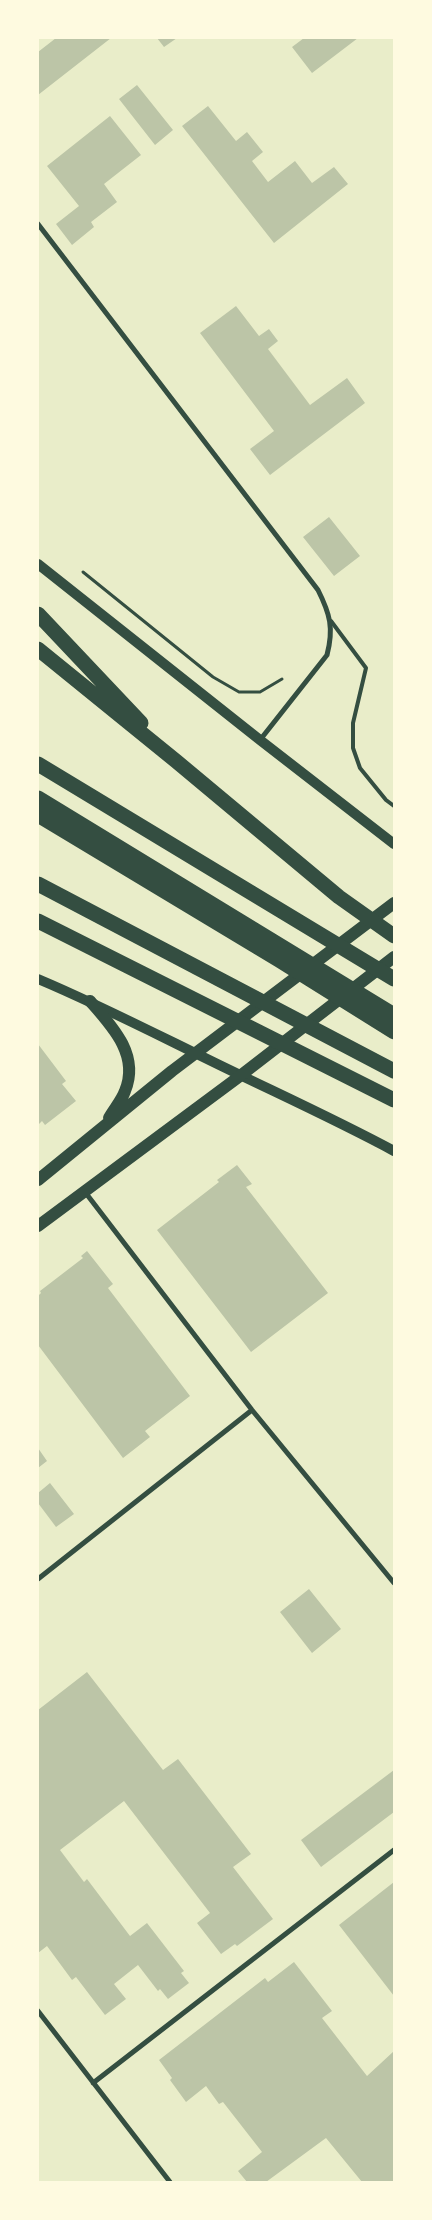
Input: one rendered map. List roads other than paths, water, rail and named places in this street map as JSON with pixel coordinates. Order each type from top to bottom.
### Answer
[{"type":"highway","points":[[38,614],[176,761]]},
{"type":"highway","points":[[38,649],[339,897],[394,936]]},
{"type":"highway","points":[[38,764],[394,979]]},
{"type":"highway","points":[[38,798],[394,1015]]},
{"type":"highway","points":[[38,815],[279,960],[394,1032]]},
{"type":"highway","points":[[38,884],[394,1071]]},
{"type":"highway","points":[[38,921],[394,1100]]},
{"type":"main road","points":[[38,564],[394,844]]},
{"type":"main road","points":[[38,1180],[195,1053],[239,1022],[392,904]]},
{"type":"main road","points":[[38,1226],[240,1076],[394,956]]},
{"type":"main road","points":[[38,979],[90,1001],[240,1076],[330,1116],[394,1151]]},
{"type":"main road","points":[[90,1001],[120,1038],[129,1060],[129,1078],[125,1092],[102,1128]]},
{"type":"street","points":[[38,224],[318,590],[331,621],[332,638],[327,655],[260,740]]},
{"type":"street","points":[[85,1191],[252,1410],[394,1583]]},
{"type":"street","points":[[38,1579],[252,1410]]},
{"type":"street","points":[[93,2083],[394,1850]]},
{"type":"street","points":[[38,2011],[170,2182]]},
{"type":"lane","points":[[331,621],[366,668],[352,723],[353,748],[360,768],[386,800],[394,806]]}]
